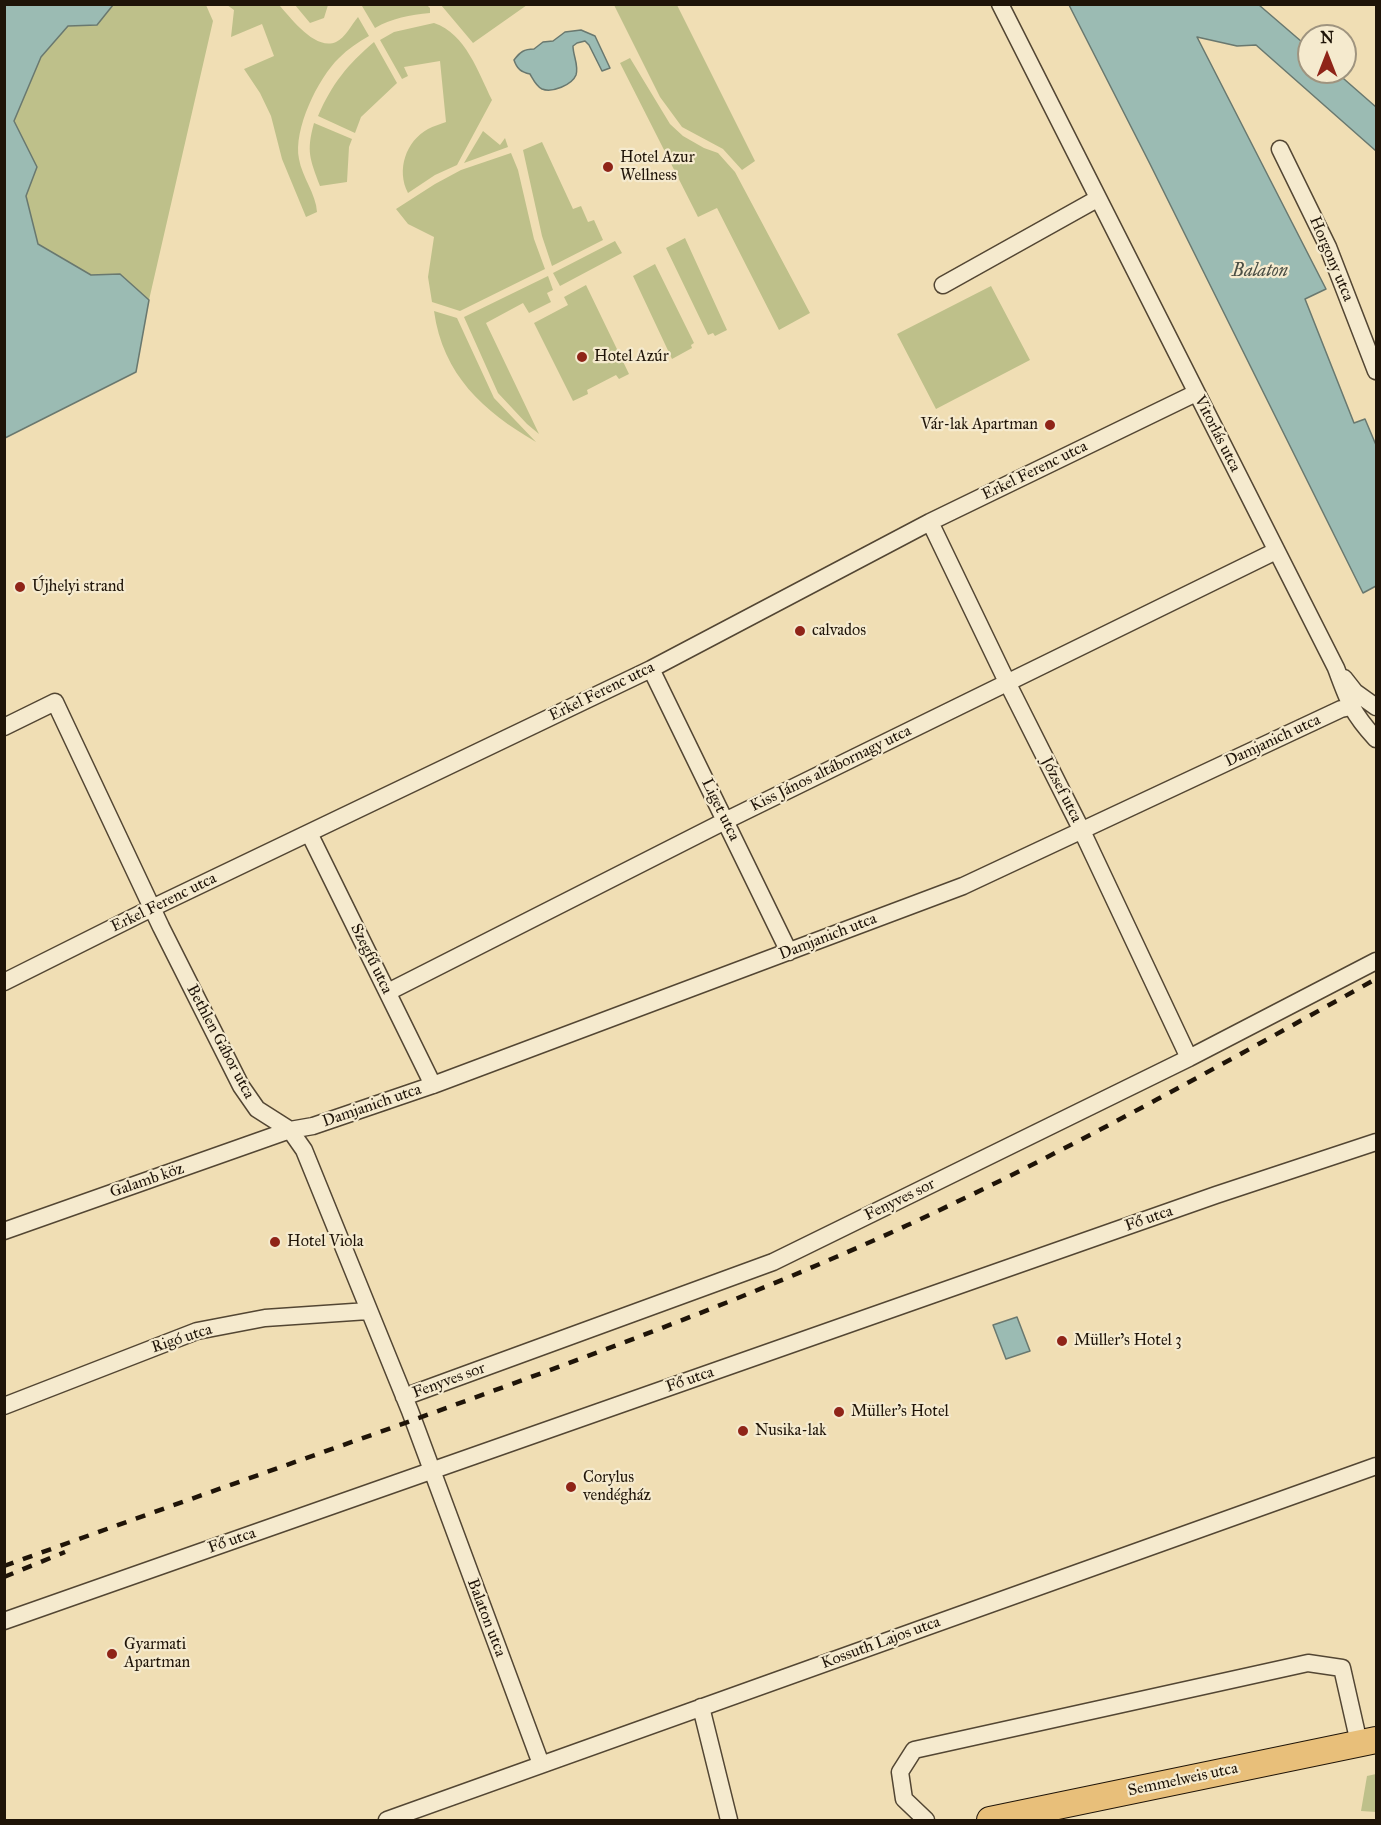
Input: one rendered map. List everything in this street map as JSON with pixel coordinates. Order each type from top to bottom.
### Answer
[{"type":"main road","name":"Semmelweis utca","points":[[990,1821],[1368,1742]]},
{"type":"street","name":"Vitorlás utca","points":[[1000,4],[1336,668],[1351,708],[1358,720],[1377,739]]},
{"type":"street","name":"Horgony utca","points":[[1280,149],[1328,247],[1377,371]]},
{"type":"street","points":[[943,285],[1097,199]]},
{"type":"street","name":"Erkel Ferenc utca","points":[[4,982],[152,908],[651,669],[930,522],[1196,393]]},
{"type":"street","name":"József utca","points":[[930,522],[1082,831],[1189,1058]]},
{"type":"street","name":"Kiss János altábornagy utca","points":[[388,992],[725,821],[1276,551]]},
{"type":"street","name":"Vitorlás utca","points":[[1336,668],[1354,692],[1377,707]]},
{"type":"street","name":"Liget utca","points":[[651,669],[789,952]]},
{"type":"street","name":"Bethlen Gábor utca","points":[[4,727],[55,702],[152,908],[241,1086],[257,1108],[290,1130],[304,1150],[404,1397],[431,1472]]},
{"type":"street","name":"Damjanich utca","points":[[290,1130],[312,1126],[433,1085],[963,886],[1341,709],[1351,708]]},
{"type":"street","name":"Szegfű utca","points":[[309,833],[433,1085]]},
{"type":"street","name":"Fenyves sor","points":[[404,1397],[773,1262],[1189,1058],[1377,961]]},
{"type":"street","name":"Galamb köz","points":[[4,1231],[290,1130]]},
{"type":"street","name":"Fő utca","points":[[4,1621],[1204,1199],[1377,1142]]},
{"type":"street","name":"Rigó utca","points":[[4,1406],[196,1331],[265,1318],[368,1311]]},
{"type":"street","name":"Kossuth Lajos utca","points":[[387,1821],[1377,1466]]},
{"type":"street","name":"Balaton utca","points":[[431,1472],[541,1764]]},
{"type":"street","points":[[926,1821],[903,1799],[900,1772],[914,1750],[1308,1663],[1342,1668],[1368,1742]]},
{"type":"street","points":[[701,1707],[729,1821]]},
{"type":"green space","points":[[113,5],[206,5],[213,21],[149,300],[120,274],[91,276],[38,244],[26,196],[36,167],[14,121],[41,57],[68,26],[97,25]]},
{"type":"green space","points":[[227,5],[279,5],[304,32],[328,44],[342,37],[358,17],[369,36],[357,43],[331,67],[316,91],[303,120],[298,147],[299,159],[317,212],[306,217],[282,159],[271,116],[260,93],[244,69],[274,56],[262,24],[231,37],[234,10]]},
{"type":"green space","points":[[295,5],[328,5],[324,18],[310,23]]},
{"type":"green space","points":[[363,5],[427,5],[430,13],[401,18],[375,28]]},
{"type":"green space","points":[[441,5],[527,5],[473,43]]},
{"type":"green space","points":[[614,5],[677,5],[755,161],[742,170],[723,149],[682,127],[660,97]]},
{"type":"green space","points":[[434,23],[445,28],[463,45],[492,100],[457,165],[435,175],[408,193],[403,166],[409,148],[420,134],[446,122],[440,61],[404,67],[408,76],[402,79],[380,40],[394,32]]},
{"type":"green space","points":[[374,42],[397,83],[361,117],[355,133],[318,116],[341,76]]},
{"type":"green space","points":[[630,58],[670,124],[683,136],[718,153],[735,172],[810,313],[779,330],[717,208],[698,217],[620,63]]},
{"type":"green space","points":[[314,123],[352,139],[349,147],[347,182],[320,186],[310,155]]},
{"type":"green space","points":[[483,131],[500,145],[505,138],[508,147],[464,163]]},
{"type":"green space","points":[[542,142],[573,209],[581,206],[588,222],[594,220],[603,240],[552,266],[542,236],[523,150]]},
{"type":"green space","points":[[511,153],[518,170],[534,239],[545,269],[460,311],[432,302],[428,277],[434,237],[408,224],[396,209],[461,170]]},
{"type":"green space","points":[[685,238],[727,330],[715,336],[713,333],[708,335],[666,248]]},
{"type":"green space","points":[[615,241],[622,253],[560,286],[553,273]]},
{"type":"green space","points":[[655,264],[694,343],[691,345],[692,348],[672,359],[633,276]]},
{"type":"green space","points":[[548,276],[553,290],[547,293],[551,302],[529,313],[523,303],[486,323],[539,434],[498,393],[464,317]]},
{"type":"green space","points":[[586,285],[629,374],[619,379],[616,375],[587,390],[588,394],[573,401],[534,323],[568,305],[564,297]]},
{"type":"green space","points":[[991,286],[1030,360],[936,409],[897,334]]},
{"type":"green space","points":[[434,311],[457,318],[494,398],[536,442],[499,417],[468,389],[446,354]]},
{"type":"green space","points":[[1376,1774],[1376,1812],[1361,1811],[1367,1776]]},
{"type":"water","points":[[4,5],[113,5],[97,25],[68,26],[41,57],[14,121],[37,167],[26,196],[38,244],[91,275],[120,274],[149,300],[136,372],[5,438]]},
{"type":"water","name":"Balaton","points":[[1069,5],[1259,5],[1297,38],[1297,81],[1256,45],[1237,46],[1197,37],[1326,289],[1305,299],[1354,423],[1365,419],[1376,445],[1376,586],[1363,593]]},
{"type":"water","points":[[581,30],[595,36],[610,68],[602,71],[585,41],[573,46],[576,75],[574,79],[561,87],[551,90],[542,89],[530,74],[516,66],[514,60],[522,52],[534,49],[543,42],[553,41],[565,32]]},
{"type":"water","name":"Balaton","points":[[1300,84],[1350,84],[1376,107],[1376,151]]},
{"type":"water","points":[[1017,1317],[1030,1351],[1006,1359],[993,1325]]},
{"type":"railway","points":[[4,1566],[561,1366],[727,1303],[836,1257],[1042,1160],[1376,979]]},
{"type":"railway","points":[[4,1577],[65,1552]]},
{"type":"place","name":"Hotel Azur Wellness","points":[[608,167]]},
{"type":"place","name":"Hotel Azúr","points":[[582,357]]},
{"type":"place","name":"Vár-lak Apartman","points":[[1050,425]]},
{"type":"place","name":"Újhelyi strand","points":[[20,587]]},
{"type":"place","name":"calvados","points":[[800,631]]},
{"type":"place","name":"Hotel Viola","points":[[275,1242]]},
{"type":"place","name":"Müller's Hotel 3","points":[[1062,1341]]},
{"type":"place","name":"Müller's Hotel","points":[[839,1412]]},
{"type":"place","name":"Nusika-lak","points":[[743,1431]]},
{"type":"place","name":"Corylus vendégház","points":[[571,1487]]},
{"type":"place","name":"Gyarmati Apartman","points":[[112,1654]]}]
